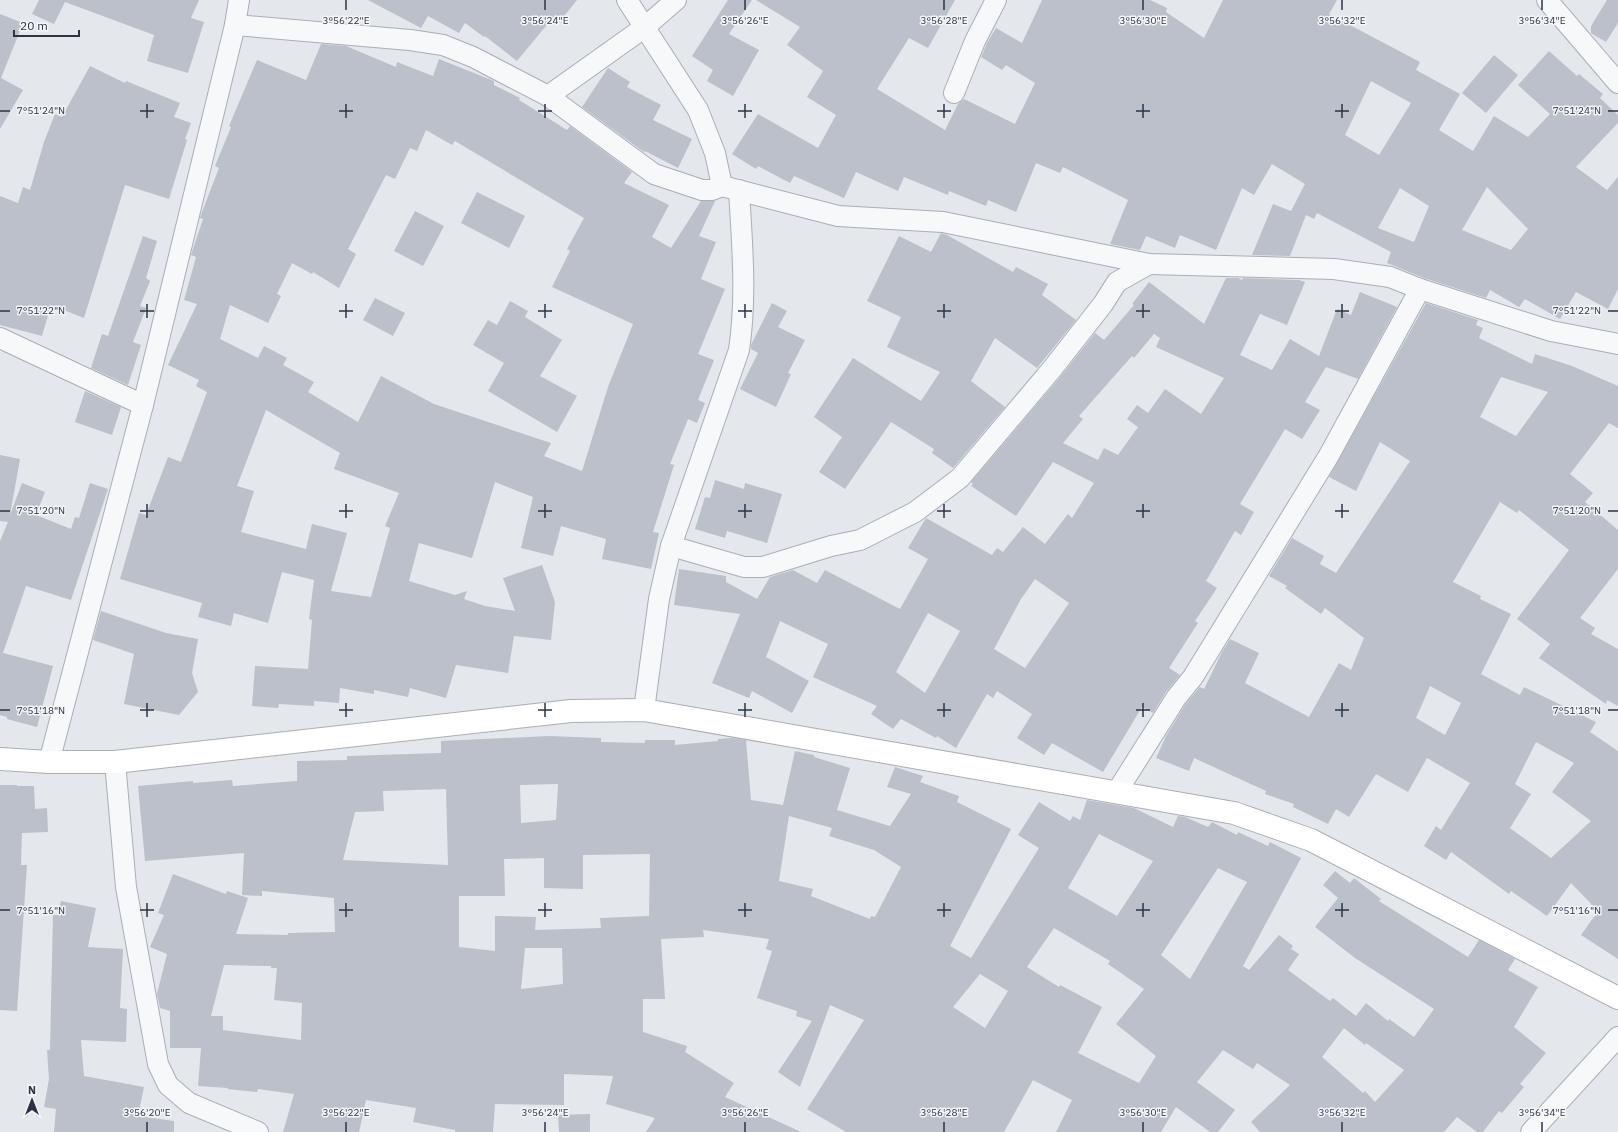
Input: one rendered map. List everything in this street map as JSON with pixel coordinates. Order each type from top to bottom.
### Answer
[{"type":"street","points":[[49,762],[143,405],[235,25],[239,0]]},
{"type":"street","points":[[627,0],[698,110],[715,153],[720,171],[730,188],[744,280],[743,322],[739,350],[671,546],[659,599],[644,710]]},
{"type":"street","points":[[548,96],[645,27],[676,0]]},
{"type":"street","points":[[954,93],[975,41],[996,0]]},
{"type":"street","points":[[1546,0],[1615,73]]},
{"type":"street","points":[[235,25],[410,40],[443,45],[473,56],[548,96],[654,174],[702,190],[730,188],[838,216],[943,222],[1149,264],[1334,269],[1390,277],[1420,289],[1551,331],[1618,344]]},
{"type":"street","points":[[671,546],[744,567],[763,567],[831,546],[860,540],[915,512],[960,478],[1052,370],[1103,304],[1117,282],[1149,264]]},
{"type":"street","points":[[1116,793],[1176,698],[1193,677],[1328,457],[1420,289]]},
{"type":"street","points":[[0,338],[143,405]]},
{"type":"street","points":[[0,759],[49,762],[115,762],[571,711],[644,710],[1234,813],[1311,840],[1618,998]]},
{"type":"street","points":[[115,762],[126,887],[158,1064],[168,1085],[189,1103],[258,1132]]},
{"type":"street","points":[[1531,1132],[1618,1037]]},
{"type":"building","points":[[39,0],[199,0],[191,18],[204,22],[188,73],[147,61],[154,35],[65,2],[54,24],[32,14]]},
{"type":"building","points":[[368,0],[577,0],[561,20],[555,15],[517,61],[485,36],[484,37],[465,23],[459,33],[428,16],[421,28]]},
{"type":"building","points":[[728,0],[752,0],[729,34],[759,50],[733,96],[707,81],[713,70],[692,56]]},
{"type":"building","points":[[756,0],[955,0],[928,48],[909,38],[877,89],[945,130],[958,104],[964,99],[1015,124],[1035,83],[1006,65],[1002,70],[981,57],[996,28],[1022,43],[1042,0],[1150,0],[1167,8],[1166,12],[1204,38],[1223,0],[1337,0],[1329,14],[1420,62],[1416,70],[1460,94],[1439,130],[1473,151],[1494,116],[1528,137],[1550,114],[1518,85],[1549,51],[1577,76],[1579,74],[1603,94],[1600,98],[1618,115],[1618,123],[1576,167],[1607,190],[1618,177],[1618,289],[1608,309],[1576,292],[1560,319],[1525,299],[1519,307],[1490,290],[1486,298],[1424,278],[1387,263],[1391,252],[1317,213],[1314,219],[1306,215],[1290,256],[1252,255],[1273,204],[1291,211],[1305,184],[1272,164],[1254,195],[1242,188],[1216,250],[1180,235],[1175,248],[1146,236],[1140,250],[1110,244],[1128,200],[1063,167],[1060,173],[1036,163],[1016,212],[988,200],[986,206],[949,191],[948,195],[904,177],[898,191],[856,172],[844,198],[794,176],[790,183],[758,166],[756,169],[732,154],[758,114],[818,148],[836,115],[807,97],[823,71],[787,45],[800,27]],"holes":[[[1371,81],[1411,103],[1379,155],[1345,135]],[[1487,187],[1528,229],[1511,250],[1462,230]],[[1400,188],[1429,206],[1414,242],[1378,228]]]},
{"type":"building","points":[[1607,0],[1618,0],[1618,23],[1606,42],[1591,33],[1591,26]]},
{"type":"building","points":[[0,14],[23,23],[1,78],[23,90],[0,129]]},
{"type":"building","points":[[321,44],[346,46],[396,67],[397,62],[433,76],[439,59],[494,81],[494,85],[520,98],[519,100],[567,130],[570,126],[632,172],[624,183],[669,205],[652,237],[671,248],[701,201],[715,201],[699,236],[716,242],[701,279],[725,289],[698,354],[714,360],[698,400],[705,403],[697,423],[688,419],[670,464],[674,465],[653,532],[659,533],[651,569],[602,559],[606,539],[561,526],[553,556],[521,548],[533,497],[495,482],[472,558],[419,543],[409,581],[455,595],[467,591],[464,599],[485,606],[515,611],[503,578],[542,565],[555,602],[551,640],[514,636],[508,673],[456,665],[446,698],[410,688],[408,697],[374,690],[374,694],[340,688],[339,703],[314,701],[314,706],[279,704],[278,708],[252,706],[255,666],[308,669],[312,620],[309,619],[314,580],[282,572],[268,623],[234,613],[231,626],[198,617],[202,603],[120,579],[139,513],[146,515],[168,457],[181,462],[207,392],[196,386],[199,380],[168,365],[197,304],[184,300],[196,257],[191,255],[203,219],[200,218],[219,168],[215,166],[231,127],[229,126],[257,60],[306,80]],"holes":[[[426,130],[452,145],[455,141],[584,218],[567,249],[570,251],[552,287],[633,324],[608,387],[582,471],[544,456],[551,443],[434,404],[381,376],[358,422],[308,392],[314,382],[283,365],[287,358],[264,346],[258,358],[220,339],[230,305],[268,323],[281,296],[277,294],[292,263],[312,274],[313,272],[339,288],[356,254],[348,249],[386,175],[395,179],[410,148],[417,151]],[[266,410],[340,453],[334,469],[399,493],[385,526],[390,528],[371,597],[331,591],[347,533],[312,524],[306,549],[241,532],[254,491],[237,486]]]},
{"type":"building","points":[[1494,55],[1518,75],[1486,113],[1462,93]]},
{"type":"building","points":[[90,66],[125,83],[126,81],[180,103],[174,117],[191,123],[185,139],[187,140],[169,199],[125,185],[84,318],[51,305],[42,336],[0,325],[0,196],[18,203],[23,187],[30,190],[44,142],[55,114],[62,117]]},
{"type":"building","points":[[608,68],[630,82],[627,87],[661,105],[653,120],[692,139],[678,168],[645,151],[644,152],[582,107]]},
{"type":"building","points":[[477,192],[525,216],[509,248],[461,223]]},
{"type":"building","points":[[415,211],[444,226],[423,266],[394,251]]},
{"type":"building","points":[[941,233],[1013,272],[1016,267],[1048,284],[1042,295],[1076,320],[1037,368],[995,338],[971,381],[1005,407],[953,468],[932,453],[934,449],[891,422],[845,489],[819,472],[842,437],[814,417],[853,358],[921,401],[940,372],[887,347],[901,317],[867,301],[899,236],[931,252]]},
{"type":"building","points":[[143,236],[157,241],[146,278],[150,281],[140,306],[146,308],[133,342],[141,345],[128,385],[91,368],[102,334],[108,336]]},
{"type":"building","points":[[1226,278],[1238,278],[1242,280],[1243,278],[1299,280],[1305,282],[1287,325],[1260,314],[1240,355],[1272,370],[1290,339],[1319,356],[1337,309],[1351,315],[1360,292],[1397,307],[1358,379],[1326,367],[1305,402],[1320,410],[1302,439],[1285,429],[1240,504],[1254,512],[1241,535],[1235,531],[1206,581],[1217,588],[1195,621],[1198,623],[1169,668],[1180,675],[1166,692],[1153,713],[1142,707],[1103,772],[1052,743],[1044,755],[1017,738],[1032,714],[997,691],[993,698],[987,694],[956,748],[937,736],[936,738],[901,719],[893,729],[871,714],[877,706],[813,677],[828,644],[780,621],[766,657],[809,681],[792,713],[752,691],[749,698],[712,683],[740,614],[674,605],[679,569],[726,576],[726,582],[757,599],[770,577],[793,570],[817,583],[825,570],[900,609],[928,559],[908,548],[926,518],[992,555],[997,548],[1003,552],[1023,527],[1045,544],[1068,514],[1072,518],[1094,483],[1053,462],[1016,516],[971,486],[973,484],[971,482],[1061,376],[1095,333],[1104,340],[1134,305],[1132,304],[1149,282],[1204,324]],"holes":[[[1154,334],[1160,338],[1156,347],[1224,378],[1201,414],[1165,389],[1148,413],[1137,405],[1127,419],[1138,427],[1118,455],[1104,448],[1098,460],[1063,443],[1083,419],[1079,416],[1132,356],[1134,358]],[[1035,579],[1069,603],[1025,668],[994,649],[1021,599]],[[928,613],[960,631],[925,693],[896,672]]]},
{"type":"building","points":[[375,298],[405,313],[393,336],[363,320]]},
{"type":"building","points":[[510,301],[528,311],[525,317],[562,340],[540,376],[577,396],[557,432],[488,391],[504,363],[473,345],[488,320],[497,325]]},
{"type":"building","points":[[772,303],[787,311],[778,327],[805,340],[788,373],[791,374],[776,407],[740,389],[758,353],[751,349],[751,345]]},
{"type":"building","points":[[1426,303],[1478,320],[1476,325],[1483,328],[1479,338],[1532,364],[1535,354],[1572,366],[1618,386],[1618,428],[1609,423],[1570,474],[1593,493],[1585,502],[1618,530],[1618,569],[1580,618],[1595,628],[1591,634],[1618,649],[1618,706],[1607,700],[1606,704],[1539,658],[1550,644],[1517,619],[1569,550],[1519,510],[1517,513],[1500,502],[1453,582],[1481,596],[1480,599],[1511,614],[1481,674],[1520,695],[1524,687],[1596,722],[1590,732],[1618,751],[1618,959],[1581,935],[1598,911],[1571,883],[1547,916],[1511,891],[1509,894],[1451,852],[1446,860],[1424,846],[1436,826],[1441,830],[1470,783],[1427,758],[1408,792],[1376,774],[1349,817],[1336,809],[1328,824],[1293,807],[1294,804],[1265,794],[1266,791],[1194,758],[1189,771],[1156,758],[1166,736],[1185,705],[1200,687],[1204,689],[1230,639],[1259,653],[1245,683],[1309,717],[1339,663],[1351,670],[1364,638],[1325,608],[1321,614],[1285,588],[1287,586],[1269,576],[1292,538],[1324,556],[1320,564],[1336,573],[1410,461],[1380,442],[1356,491],[1329,477]],"holes":[[[1501,377],[1548,392],[1516,436],[1480,417]],[[1430,686],[1461,703],[1445,735],[1416,718]],[[1536,742],[1574,763],[1552,792],[1591,821],[1551,858],[1510,828],[1531,794],[1515,784]]]},
{"type":"building","points":[[85,391],[121,407],[112,435],[75,422]]},
{"type":"building","points":[[0,455],[20,459],[10,515],[22,483],[45,492],[36,515],[71,529],[75,517],[79,518],[90,483],[108,489],[71,600],[26,586],[3,653],[53,666],[37,727],[7,719],[7,717],[0,715],[0,541],[8,522],[0,521]]},
{"type":"building","points":[[715,480],[744,489],[745,483],[782,494],[767,543],[727,531],[725,538],[695,529],[705,497],[710,498]]},
{"type":"building","points":[[101,611],[166,633],[198,639],[192,673],[198,692],[179,715],[124,704],[134,654],[93,640]]},
{"type":"building","points":[[549,736],[601,738],[601,742],[645,743],[645,740],[675,740],[675,745],[718,741],[718,739],[732,738],[746,740],[751,800],[783,805],[795,751],[814,755],[814,757],[850,768],[837,810],[890,826],[911,794],[887,787],[895,767],[923,776],[920,782],[959,796],[957,802],[1011,829],[950,946],[971,958],[1039,848],[1018,835],[1039,802],[1070,821],[1073,816],[1080,820],[1087,800],[1134,808],[1173,827],[1178,816],[1185,817],[1208,827],[1212,822],[1237,835],[1238,832],[1268,846],[1270,842],[1301,858],[1243,966],[1249,970],[1279,935],[1293,946],[1291,949],[1299,954],[1288,970],[1330,1001],[1333,998],[1356,1016],[1366,1003],[1388,1021],[1389,1019],[1414,1037],[1434,1009],[1355,958],[1315,927],[1338,898],[1323,885],[1335,871],[1350,883],[1354,878],[1381,899],[1379,901],[1468,957],[1479,940],[1515,959],[1508,970],[1538,987],[1514,1027],[1546,1053],[1520,1084],[1524,1087],[1502,1113],[1499,1111],[1483,1132],[1477,1132],[1457,1117],[1444,1132],[1260,1132],[1251,1122],[1290,1085],[1257,1063],[1253,1069],[1223,1050],[1197,1082],[1235,1110],[1218,1132],[1210,1132],[1176,1107],[1161,1132],[1056,1132],[1072,1100],[1033,1080],[1004,1132],[846,1132],[807,1109],[864,1020],[830,1005],[800,1087],[778,1072],[812,1021],[796,1016],[797,1011],[757,998],[772,951],[766,949],[769,939],[703,930],[704,937],[661,939],[665,999],[643,999],[643,1032],[687,1046],[685,1052],[734,1083],[725,1097],[801,1132],[646,1132],[655,1118],[606,1104],[613,1076],[564,1074],[564,1105],[495,1104],[493,1132],[455,1132],[455,1130],[413,1122],[416,1108],[366,1100],[359,1132],[283,1132],[294,1094],[258,1089],[257,1092],[198,1086],[201,1048],[170,1048],[170,1011],[160,1008],[157,994],[167,954],[150,947],[164,915],[158,913],[173,874],[226,894],[227,891],[248,898],[236,934],[288,935],[288,933],[335,932],[334,898],[262,891],[262,896],[242,895],[244,853],[145,861],[138,786],[193,781],[193,783],[232,780],[233,786],[297,781],[297,761],[347,760],[347,756],[441,753],[441,741]],"holes":[[[558,784],[556,820],[521,823],[520,785]],[[446,789],[448,865],[343,860],[355,812],[384,811],[383,791]],[[789,816],[832,828],[829,836],[874,850],[901,867],[875,917],[871,916],[870,919],[811,896],[813,889],[779,881]],[[1099,834],[1153,861],[1117,916],[1068,888]],[[650,854],[649,916],[600,918],[601,928],[535,930],[536,917],[495,916],[495,951],[459,947],[459,896],[505,896],[504,859],[544,858],[544,888],[583,889],[583,855]],[[1218,868],[1247,882],[1190,979],[1161,955]],[[1054,928],[1110,961],[1108,964],[1144,989],[1116,1024],[1156,1056],[1139,1083],[1078,1053],[1102,1007],[1060,985],[1059,987],[1027,967]],[[525,948],[562,948],[563,984],[521,989]],[[224,965],[271,966],[271,968],[277,968],[274,1000],[302,1003],[301,1040],[223,1030],[223,1016],[211,1016]],[[980,974],[1008,991],[985,1028],[953,1007]],[[1344,1028],[1365,1045],[1366,1043],[1404,1070],[1375,1102],[1365,1091],[1363,1093],[1322,1057]]]},
{"type":"building","points":[[0,785],[34,786],[35,809],[47,808],[48,832],[22,833],[21,865],[27,865],[17,1011],[0,1010]]},
{"type":"building","points":[[61,901],[96,908],[88,947],[123,949],[120,1008],[127,1009],[126,1042],[81,1040],[84,1076],[144,1087],[138,1116],[174,1121],[174,1132],[54,1132],[56,1109],[44,1107],[49,1079],[47,1050],[50,1050],[53,915],[58,915]]},
{"type":"building","points":[[590,1114],[590,1132],[559,1132],[558,1115]]}]
